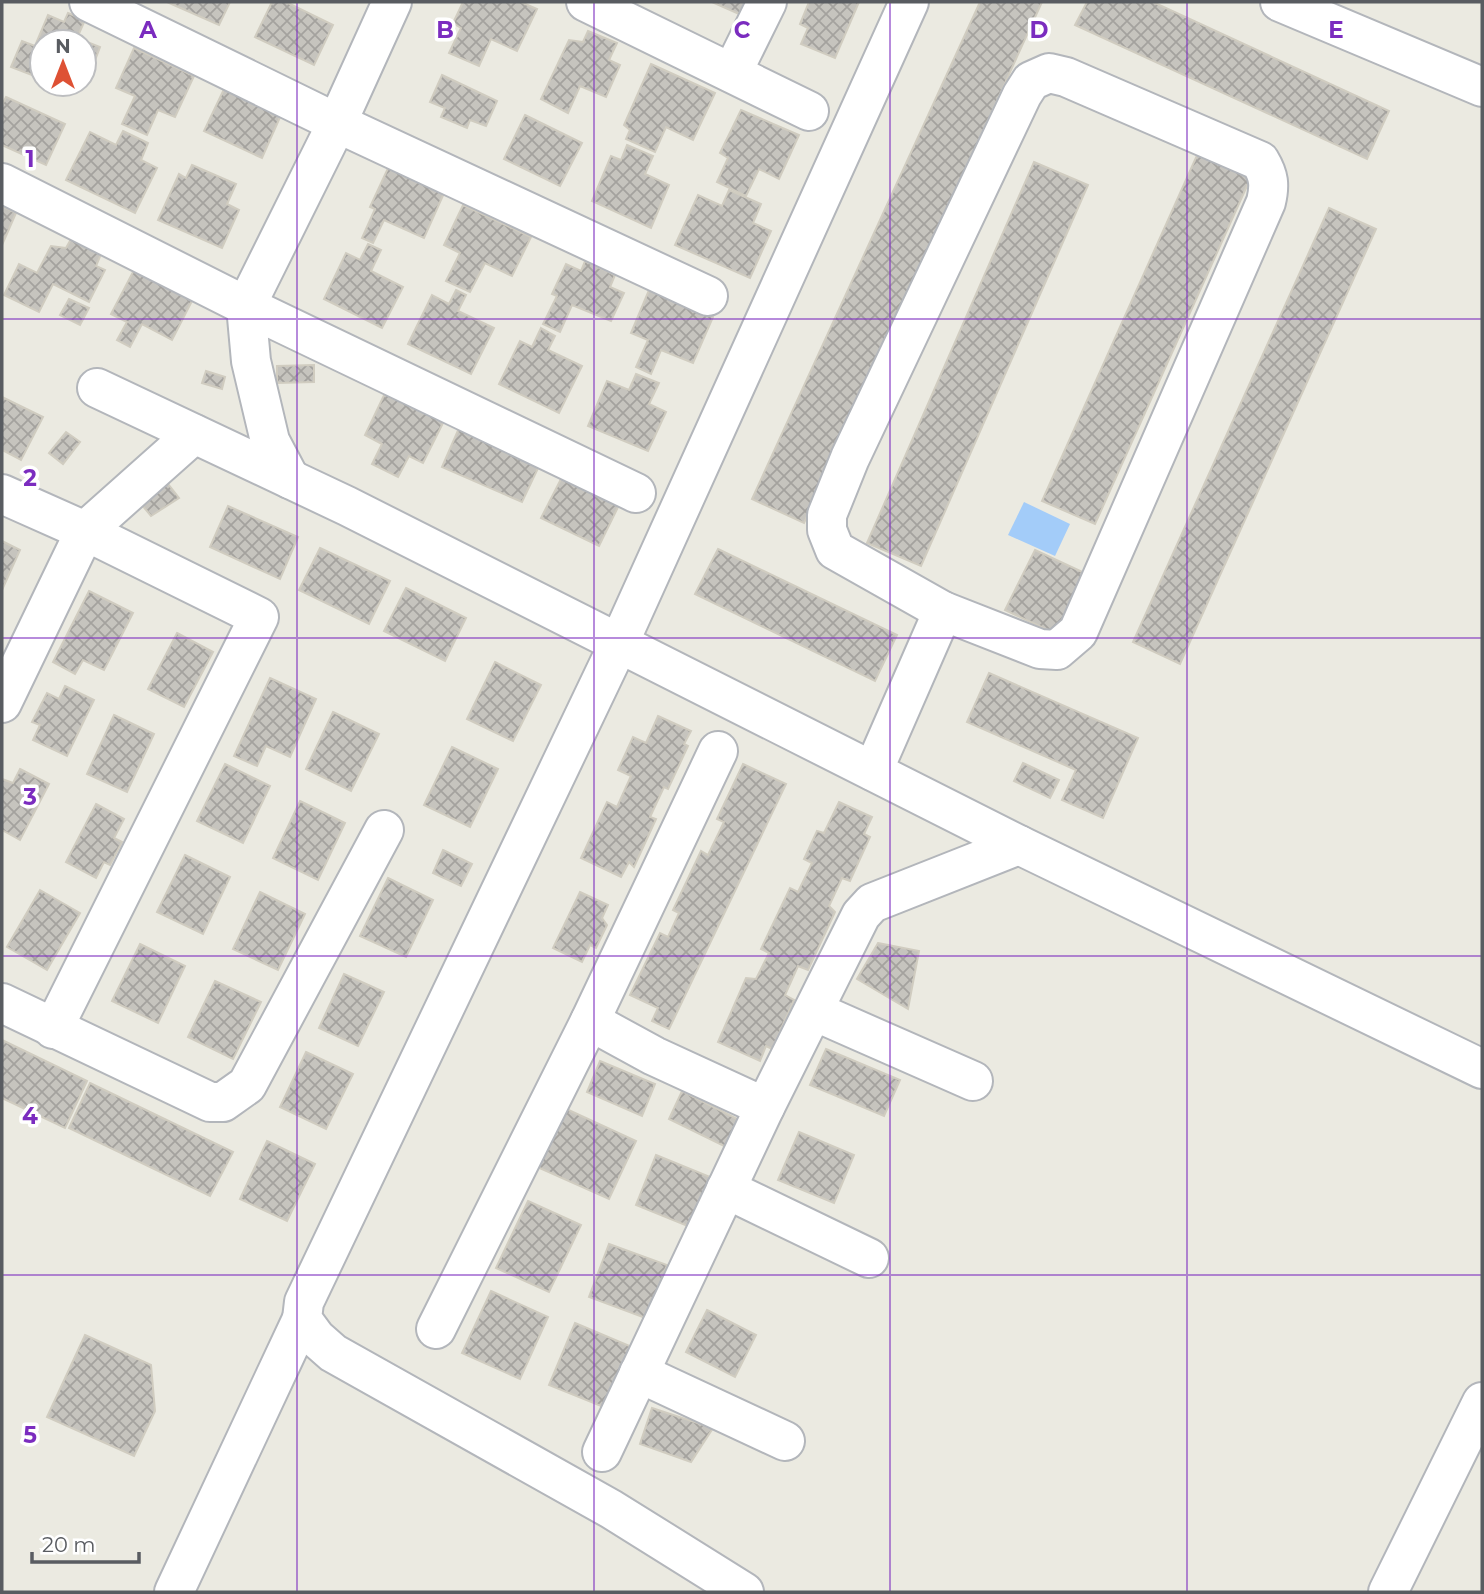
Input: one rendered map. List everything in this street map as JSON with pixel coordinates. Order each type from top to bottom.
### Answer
[{"type":"street","points":[[89,2],[337,123],[708,296]]},
{"type":"street","points":[[290,479],[270,441],[251,361],[246,306],[337,123],[392,2]]},
{"type":"street","points":[[586,2],[809,111]]},
{"type":"street","points":[[732,73],[767,2]]},
{"type":"street","points":[[174,1592],[302,1319],[304,1301],[619,643],[909,2]]},
{"type":"street","points":[[1280,2],[1482,87]]},
{"type":"street","points":[[1049,73],[1066,77],[1260,161],[1270,185],[1266,202],[1078,632],[1057,650],[1040,649],[943,611],[835,550],[827,530],[827,515],[850,458],[1021,95],[1031,81],[1049,73]]},
{"type":"street","points":[[2,183],[246,306],[636,493]]},
{"type":"street","points":[[97,388],[290,479],[1019,845],[1482,1069]]},
{"type":"street","points":[[2,702],[85,531],[194,434]]},
{"type":"street","points":[[2,494],[85,531],[259,617],[53,1029]]},
{"type":"street","points":[[873,771],[943,611]]},
{"type":"street","points":[[436,1329],[590,1021],[718,751]]},
{"type":"street","points":[[2,1003],[210,1102],[223,1102],[247,1085],[384,830]]},
{"type":"street","points":[[602,1452],[765,1108],[861,915],[872,903],[1019,845]]},
{"type":"street","points":[[814,1011],[973,1081]]},
{"type":"street","points":[[590,1021],[654,1056],[765,1108]]},
{"type":"street","points":[[726,1189],[869,1258]]},
{"type":"street","points":[[302,1319],[316,1338],[333,1353],[611,1509],[744,1592]]},
{"type":"street","points":[[639,1373],[785,1441]]},
{"type":"street","points":[[1388,1592],[1482,1402]]},
{"type":"water","points":[[1024,502],[1070,524],[1055,556],[1008,535]]},
{"type":"building","points":[[167,2],[230,2],[219,25]]},
{"type":"building","points":[[272,2],[286,2],[333,25],[314,65],[255,37]]},
{"type":"building","points":[[463,2],[521,2],[537,9],[517,51],[491,39],[479,66],[449,53],[461,28],[453,23]]},
{"type":"building","points":[[712,2],[745,2],[739,14]]},
{"type":"building","points":[[809,2],[859,2],[835,58],[801,44],[808,28],[800,24]]},
{"type":"building","points":[[980,2],[1042,2],[804,523],[752,499]]},
{"type":"building","points":[[1087,2],[1153,2],[1389,111],[1367,159],[1075,25]]},
{"type":"building","points":[[68,13],[85,20],[81,28],[43,28],[48,15],[64,22]]},
{"type":"building","points":[[588,31],[617,43],[609,60],[620,65],[606,97],[580,86],[568,113],[541,99],[569,40],[583,42]]},
{"type":"building","points":[[22,41],[28,43],[28,74],[11,67]]},
{"type":"building","points":[[134,48],[194,76],[175,117],[158,110],[147,135],[122,124],[135,96],[116,88]]},
{"type":"building","points":[[651,64],[715,93],[693,140],[666,127],[655,152],[626,139],[630,130],[624,125]]},
{"type":"building","points":[[442,75],[497,101],[486,126],[470,120],[467,128],[441,117],[445,108],[430,102]]},
{"type":"building","points":[[224,89],[281,115],[262,158],[204,131]]},
{"type":"building","points":[[6,97],[65,124],[46,165],[2,145],[2,105]]},
{"type":"building","points":[[741,110],[799,135],[779,179],[759,169],[746,196],[717,182],[728,158],[720,153]]},
{"type":"building","points":[[525,115],[582,143],[560,186],[504,159]]},
{"type":"building","points":[[123,131],[148,143],[141,160],[157,168],[135,213],[66,180],[90,132],[116,145]]},
{"type":"building","points":[[627,145],[653,156],[645,174],[669,185],[651,228],[592,201],[611,156],[621,160]]},
{"type":"building","points":[[1198,153],[1251,177],[1095,524],[1042,501]]},
{"type":"building","points":[[1034,162],[1088,185],[921,566],[867,543]]},
{"type":"building","points":[[192,165],[236,184],[227,204],[239,210],[222,248],[158,220],[179,174],[186,178]]},
{"type":"building","points":[[389,166],[445,191],[424,238],[384,220],[373,243],[362,238],[375,209],[370,207]]},
{"type":"building","points":[[729,190],[761,204],[753,223],[771,231],[750,278],[675,245],[698,195],[722,206]]},
{"type":"building","points":[[463,205],[531,237],[512,276],[485,263],[470,292],[446,281],[460,253],[444,245]]},
{"type":"building","points":[[2,206],[16,213],[2,245]]},
{"type":"building","points":[[1329,208],[1376,229],[1180,664],[1133,642]]},
{"type":"building","points":[[71,239],[101,254],[96,266],[105,270],[89,302],[53,284],[39,312],[4,295],[19,264],[37,273],[51,246],[66,248]]},
{"type":"building","points":[[368,244],[381,250],[371,271],[403,287],[382,328],[324,299],[346,253],[360,260]]},
{"type":"building","points":[[585,261],[615,275],[610,287],[624,293],[611,321],[572,305],[560,332],[543,324],[557,296],[552,294],[566,264],[581,271]]},
{"type":"building","points":[[134,270],[192,301],[172,340],[142,324],[130,347],[117,340],[127,322],[111,314]]},
{"type":"building","points":[[456,290],[466,295],[458,311],[494,328],[471,374],[408,344],[432,295],[449,304]]},
{"type":"building","points":[[649,290],[713,317],[693,363],[661,350],[651,374],[636,367],[648,340],[631,333]]},
{"type":"building","points":[[69,299],[89,308],[80,325],[60,315]]},
{"type":"building","points":[[541,328],[555,336],[548,350],[582,366],[559,413],[499,384],[520,341],[532,347]]},
{"type":"building","points":[[314,365],[314,382],[277,383],[277,366]]},
{"type":"building","points":[[206,371],[225,377],[222,389],[202,383]]},
{"type":"building","points":[[636,374],[659,383],[649,404],[666,412],[648,451],[588,426],[607,381],[629,390]]},
{"type":"building","points":[[386,391],[445,419],[423,463],[409,456],[398,477],[372,464],[382,444],[365,435]]},
{"type":"building","points":[[2,397],[43,417],[21,460],[2,450]]},
{"type":"building","points":[[459,428],[540,464],[522,502],[442,467]]},
{"type":"building","points":[[66,432],[80,442],[63,464],[49,453]]},
{"type":"building","points":[[562,477],[619,505],[599,546],[541,518]]},
{"type":"building","points":[[165,480],[179,498],[151,516],[137,499]]},
{"type":"building","points":[[228,506],[298,537],[280,579],[210,547]]},
{"type":"building","points":[[2,541],[20,550],[2,590]]},
{"type":"building","points":[[320,548],[390,581],[369,624],[299,590]]},
{"type":"building","points":[[718,549],[897,635],[875,681],[695,594]]},
{"type":"building","points":[[1035,550],[1091,576],[1070,621],[1050,631],[1005,610]]},
{"type":"building","points":[[406,588],[466,618],[445,661],[384,631]]},
{"type":"building","points":[[89,591],[133,613],[104,670],[83,660],[75,674],[53,662]]},
{"type":"building","points":[[177,633],[213,652],[184,707],[148,689]]},
{"type":"building","points":[[495,662],[541,685],[513,741],[467,719]]},
{"type":"building","points":[[989,673],[1138,738],[1103,818],[1062,800],[1076,770],[967,722]]},
{"type":"building","points":[[270,678],[316,699],[290,757],[266,746],[257,766],[234,756]]},
{"type":"building","points":[[65,686],[94,700],[67,756],[33,740],[40,725],[32,722],[47,693],[59,699]]},
{"type":"building","points":[[333,712],[379,734],[351,791],[306,769]]},
{"type":"building","points":[[114,715],[154,734],[127,792],[87,774]]},
{"type":"building","points":[[658,716],[691,731],[684,744],[688,746],[668,789],[664,787],[650,817],[656,819],[634,867],[629,862],[621,877],[581,858],[607,802],[617,807],[631,776],[618,770],[633,737],[646,743]]},
{"type":"building","points":[[452,747],[498,769],[470,827],[424,805]]},
{"type":"building","points":[[1023,763],[1059,780],[1050,798],[1014,781]]},
{"type":"building","points":[[225,764],[270,786],[243,843],[197,821]]},
{"type":"building","points":[[743,764],[786,784],[669,1029],[652,1021],[658,1008],[630,995],[660,933],[668,937],[679,913],[673,910],[701,851],[708,855],[724,822],[717,819]]},
{"type":"building","points":[[20,769],[49,784],[20,840],[2,830],[2,779],[13,783]]},
{"type":"building","points":[[300,801],[345,823],[318,880],[273,858]]},
{"type":"building","points":[[839,802],[872,817],[864,834],[870,837],[850,881],[842,878],[829,906],[835,912],[808,970],[798,966],[785,995],[794,1000],[772,1049],[766,1046],[760,1061],[718,1042],[746,978],[756,979],[769,953],[761,949],[790,888],[798,892],[812,863],[804,859],[817,831],[824,833]]},
{"type":"building","points":[[96,804],[124,819],[114,838],[122,842],[110,865],[104,862],[96,878],[66,862]]},
{"type":"building","points":[[443,850],[472,864],[461,886],[433,873]]},
{"type":"building","points":[[185,855],[230,877],[203,934],[157,912]]},
{"type":"building","points":[[388,878],[433,900],[406,957],[360,936]]},
{"type":"building","points":[[40,890],[80,913],[47,970],[7,947]]},
{"type":"building","points":[[260,892],[305,914],[278,970],[233,949]]},
{"type":"building","points":[[580,892],[608,905],[602,918],[607,925],[596,948],[590,945],[582,962],[553,948]]},
{"type":"building","points":[[878,943],[919,951],[908,1009],[857,979]]},
{"type":"building","points":[[140,944],[185,966],[158,1023],[112,1001]]},
{"type":"building","points":[[344,974],[384,992],[358,1046],[319,1028]]},
{"type":"building","points":[[215,981],[261,1002],[233,1059],[188,1037]]},
{"type":"building","points":[[2,1040],[87,1081],[65,1128],[2,1098]]},
{"type":"building","points":[[826,1049],[900,1080],[884,1116],[810,1085]]},
{"type":"building","points":[[306,1052],[353,1074],[326,1129],[280,1107]]},
{"type":"building","points":[[600,1061],[655,1084],[642,1116],[587,1092]]},
{"type":"building","points":[[90,1083],[233,1152],[210,1196],[69,1128]]},
{"type":"building","points":[[682,1091],[741,1121],[728,1148],[669,1119]]},
{"type":"building","points":[[562,1107],[636,1141],[609,1199],[535,1166]]},
{"type":"building","points":[[799,1132],[854,1155],[834,1203],[778,1180]]},
{"type":"building","points":[[267,1141],[315,1164],[287,1221],[240,1199]]},
{"type":"building","points":[[656,1155],[715,1179],[695,1229],[636,1205]]},
{"type":"building","points":[[528,1201],[581,1225],[549,1292],[496,1268]]},
{"type":"building","points":[[609,1244],[667,1265],[648,1319],[589,1297]]},
{"type":"building","points":[[491,1291],[548,1317],[520,1379],[462,1353]]},
{"type":"building","points":[[707,1310],[756,1335],[735,1377],[686,1352]]},
{"type":"building","points":[[575,1323],[632,1347],[606,1408],[549,1385]]},
{"type":"building","points":[[85,1335],[151,1365],[155,1411],[134,1456],[47,1417]]},
{"type":"building","points":[[652,1408],[713,1428],[691,1462],[640,1444]]}]
